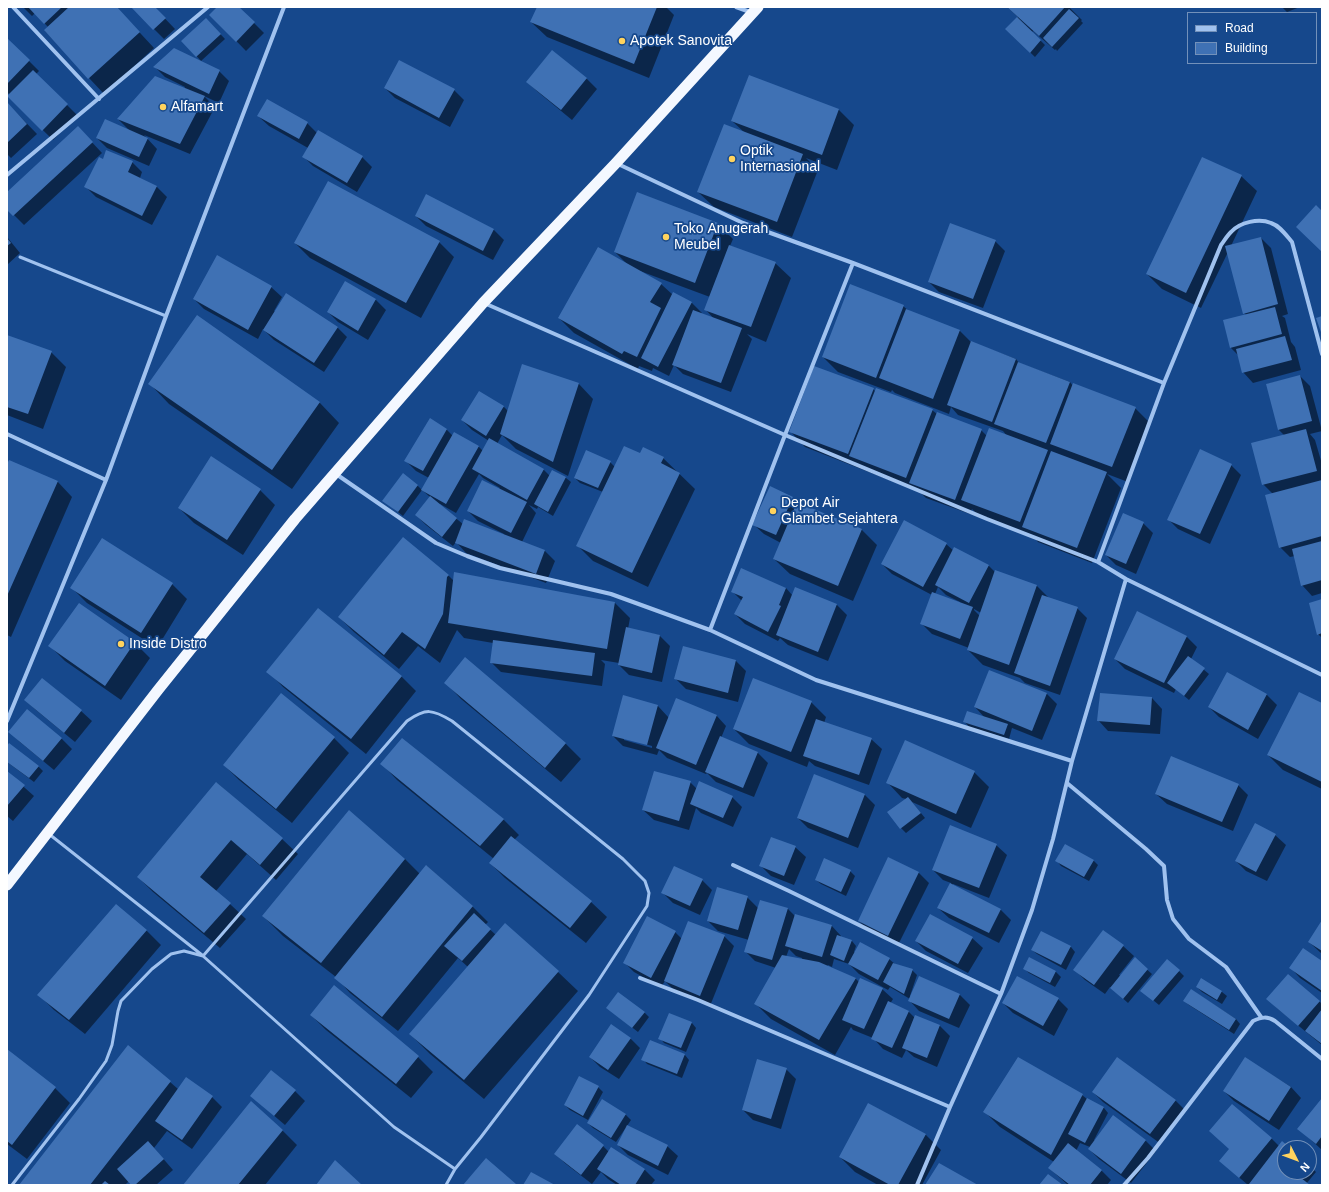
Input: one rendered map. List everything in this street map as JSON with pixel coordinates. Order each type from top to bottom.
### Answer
[{"type":"highway","points":[[7,885],[158,690],[295,518],[483,303],[616,163],[755,10]]},
{"type":"street","points":[[13,7],[99,99]]},
{"type":"street","points":[[7,176],[208,7]]},
{"type":"street","points":[[736,7],[755,10]]},
{"type":"street","points":[[7,720],[106,480],[166,316],[283,8]]},
{"type":"street","points":[[616,163],[744,223],[1164,383]]},
{"type":"street","points":[[1098,562],[1164,383],[1221,245],[1232,231],[1243,224],[1260,220],[1272,223],[1283,231],[1292,242],[1322,354]]},
{"type":"street","points":[[710,630],[785,435],[854,264]]},
{"type":"street","points":[[483,303],[785,435],[988,519],[1098,562],[1126,579],[1322,675]]},
{"type":"street","points":[[7,434],[106,480]]},
{"type":"street","points":[[335,474],[436,542],[467,556],[500,568],[611,594],[710,630],[816,680],[1072,761]]},
{"type":"street","points":[[917,1185],[1001,994],[1032,910],[1072,761],[1126,579]]},
{"type":"street","points":[[1067,783],[1146,849],[1164,866],[1167,900],[1173,919],[1189,939],[1226,967],[1261,1017]]},
{"type":"street","points":[[733,865],[1001,994]]},
{"type":"street","points":[[640,978],[698,1000],[950,1107]]},
{"type":"street","points":[[1124,1185],[1148,1158],[1247,1028],[1254,1021],[1261,1017],[1268,1017],[1322,1059]]},
{"type":"lane","points":[[20,257],[166,316]]},
{"type":"lane","points":[[203,956],[407,721],[418,714],[431,711],[452,721],[622,859],[645,881],[649,893],[647,906],[589,995],[455,1169],[446,1185]]},
{"type":"lane","points":[[48,833],[203,956],[394,1127],[455,1169]]},
{"type":"lane","points":[[12,1185],[79,1100],[106,1061],[112,1045],[118,1011],[122,1001],[152,969],[171,954],[184,951],[203,956]]},
{"type":"building","points":[[28,7],[62,7],[44,24]]},
{"type":"building","points":[[69,7],[117,7],[140,32],[88,79],[44,30]]},
{"type":"building","points":[[131,7],[155,7],[166,18],[153,30]]},
{"type":"building","points":[[217,7],[239,7],[255,22],[236,42],[209,15]]},
{"type":"building","points":[[537,7],[657,7],[634,64],[530,22]]},
{"type":"building","points":[[1007,7],[1065,7],[1039,36]]},
{"type":"building","points":[[1069,9],[1079,18],[1052,47],[1043,38]]},
{"type":"building","points":[[1017,17],[1041,40],[1030,53],[1005,29]]},
{"type":"building","points":[[206,18],[221,34],[196,57],[181,41]]},
{"type":"building","points":[[7,38],[30,60],[7,84]]},
{"type":"building","points":[[174,48],[220,70],[209,94],[153,67]]},
{"type":"building","points":[[552,50],[587,78],[561,110],[526,82]]},
{"type":"building","points":[[399,60],[455,89],[439,118],[384,88]]},
{"type":"building","points":[[33,70],[68,104],[42,131],[7,96]]},
{"type":"building","points":[[749,75],[839,109],[822,155],[731,121]]},
{"type":"building","name":"Alfamart","points":[[155,76],[205,96],[180,144],[117,119]]},
{"type":"building","points":[[267,99],[308,122],[299,139],[257,116]]},
{"type":"building","points":[[7,102],[27,124],[7,143]]},
{"type":"building","points":[[105,119],[148,138],[139,157],[96,138]]},
{"type":"building","points":[[724,124],[803,154],[777,222],[697,192]]},
{"type":"building","points":[[78,126],[93,142],[13,216],[7,210],[7,192]]},
{"type":"building","points":[[318,130],[363,156],[347,183],[302,157]]},
{"type":"building","points":[[106,150],[133,161],[128,172],[157,186],[142,216],[84,187],[99,157],[103,159]]},
{"type":"building","points":[[1202,157],[1242,175],[1186,293],[1146,274]]},
{"type":"building","points":[[328,181],[440,241],[406,303],[294,243]]},
{"type":"building","name":"Toko Anugerah Meubel","points":[[637,192],[718,223],[695,283],[614,252]]},
{"type":"building","points":[[426,194],[494,229],[483,251],[415,216]]},
{"type":"building","points":[[1316,205],[1322,211],[1322,252],[1296,227]]},
{"type":"building","points":[[950,223],[996,240],[973,299],[928,282]]},
{"type":"building","points":[[1261,237],[1278,304],[1243,314],[1225,246]]},
{"type":"building","points":[[7,238],[11,243],[7,246]]},
{"type":"building","points":[[729,245],[776,262],[751,327],[704,310]]},
{"type":"building","points":[[598,247],[662,283],[650,302],[661,308],[637,357],[624,351],[622,354],[558,318]]},
{"type":"building","points":[[217,255],[272,286],[248,330],[193,299]]},
{"type":"building","points":[[345,281],[376,299],[358,331],[327,312]]},
{"type":"building","points":[[850,284],[904,305],[876,378],[822,357]]},
{"type":"building","points":[[673,292],[692,302],[658,367],[641,358]]},
{"type":"building","points":[[286,293],[338,327],[314,363],[263,330]]},
{"type":"building","points":[[1275,307],[1282,334],[1230,348],[1223,320]]},
{"type":"building","points":[[906,309],[960,330],[933,399],[879,378]]},
{"type":"building","points":[[693,310],[742,328],[721,383],[672,365]]},
{"type":"building","points":[[197,315],[320,402],[272,470],[148,384]]},
{"type":"building","points":[[1322,316],[1322,335],[1316,318]]},
{"type":"building","points":[[7,335],[52,351],[28,414],[7,407]]},
{"type":"building","points":[[1285,336],[1292,360],[1242,373],[1236,349]]},
{"type":"building","points":[[971,341],[1016,359],[992,422],[947,405]]},
{"type":"building","points":[[1018,362],[1070,382],[1046,443],[994,424]]},
{"type":"building","points":[[522,364],[579,383],[553,462],[500,434]]},
{"type":"building","points":[[814,366],[874,388],[848,454],[789,432]]},
{"type":"building","points":[[1300,375],[1312,421],[1278,430],[1266,384]]},
{"type":"building","points":[[1073,383],[1136,407],[1112,467],[1050,444]]},
{"type":"building","points":[[876,388],[933,409],[906,478],[849,456]]},
{"type":"building","points":[[479,391],[504,406],[486,436],[461,420]]},
{"type":"building","points":[[937,412],[982,429],[955,500],[909,483]]},
{"type":"building","points":[[430,418],[447,429],[423,471],[404,461]]},
{"type":"building","points":[[989,428],[1048,450],[1020,522],[961,500]]},
{"type":"building","points":[[1306,429],[1317,471],[1262,485],[1251,443]]},
{"type":"building","points":[[454,432],[479,446],[446,504],[421,490]]},
{"type":"building","points":[[489,438],[544,469],[527,500],[472,469]]},
{"type":"building","points":[[624,446],[640,453],[643,447],[664,457],[661,463],[680,473],[632,573],[576,546]]},
{"type":"building","points":[[1200,449],[1232,464],[1200,534],[1167,520]]},
{"type":"building","points":[[586,450],[611,461],[598,488],[574,478]]},
{"type":"building","points":[[1051,451],[1107,472],[1077,548],[1022,527]]},
{"type":"building","points":[[211,456],[261,489],[227,540],[178,508]]},
{"type":"building","points":[[9,460],[58,481],[7,596],[7,464]]},
{"type":"building","points":[[552,470],[566,477],[548,512],[534,504]]},
{"type":"building","points":[[403,473],[418,485],[398,512],[382,501]]},
{"type":"building","points":[[482,480],[527,502],[511,533],[467,511]]},
{"type":"building","points":[[1322,480],[1322,536],[1279,548],[1265,495]]},
{"type":"building","name":"Depot Air Glambet Sejahtera","points":[[770,486],[793,497],[776,535],[752,525]]},
{"type":"building","points":[[430,496],[457,518],[442,537],[415,515]]},
{"type":"building","points":[[797,502],[862,529],[838,586],[773,559]]},
{"type":"building","points":[[1123,513],[1144,522],[1126,564],[1105,555]]},
{"type":"building","points":[[464,519],[545,550],[536,574],[455,543]]},
{"type":"building","points":[[904,520],[947,543],[923,587],[881,564]]},
{"type":"building","points":[[403,537],[449,575],[447,577],[443,614],[425,649],[402,632],[384,655],[338,617]]},
{"type":"building","points":[[102,538],[173,583],[141,633],[70,588]]},
{"type":"building","points":[[1322,541],[1322,580],[1301,586],[1292,549]]},
{"type":"building","points":[[954,547],[989,565],[969,603],[935,585]]},
{"type":"building","points":[[741,568],[786,588],[779,605],[781,606],[768,632],[734,614],[743,597],[731,592]]},
{"type":"building","points":[[995,570],[1037,585],[1009,665],[967,650]]},
{"type":"building","points":[[454,572],[615,602],[607,649],[448,623]]},
{"type":"building","points":[[795,587],[837,604],[818,652],[776,635]]},
{"type":"building","points":[[932,592],[973,607],[960,639],[920,624]]},
{"type":"building","points":[[1042,595],[1078,607],[1050,686],[1014,673]]},
{"type":"building","points":[[1322,599],[1322,633],[1317,635],[1309,603]]},
{"type":"building","points":[[79,603],[135,642],[105,686],[48,646]]},
{"type":"building","points":[[318,608],[402,676],[351,739],[266,672]]},
{"type":"building","points":[[1137,611],[1187,636],[1164,683],[1114,659]]},
{"type":"building","points":[[626,627],[660,635],[652,673],[618,665]]},
{"type":"building","points":[[493,640],[595,653],[592,676],[490,663]]},
{"type":"building","points":[[683,646],[736,660],[728,693],[674,679]]},
{"type":"building","points":[[1188,656],[1205,668],[1184,696],[1167,683]]},
{"type":"building","points":[[465,657],[566,743],[545,768],[444,683]]},
{"type":"building","points":[[989,670],[1047,693],[1032,731],[974,707]]},
{"type":"building","points":[[1227,672],[1267,694],[1248,730],[1208,707]]},
{"type":"building","points":[[42,678],[82,710],[64,733],[24,700]]},
{"type":"building","points":[[753,678],[812,701],[791,752],[733,729]]},
{"type":"building","points":[[1299,692],[1322,703],[1322,782],[1267,755]]},
{"type":"building","points":[[281,693],[335,737],[276,809],[223,765]]},
{"type":"building","points":[[1100,693],[1152,697],[1150,725],[1097,721]]},
{"type":"building","points":[[623,695],[658,705],[647,745],[612,736]]},
{"type":"building","points":[[676,698],[717,715],[696,765],[656,748]]},
{"type":"building","points":[[27,709],[62,738],[43,761],[8,732]]},
{"type":"building","points":[[967,711],[1008,724],[1004,735],[963,722]]},
{"type":"building","points":[[816,719],[872,738],[859,775],[803,756]]},
{"type":"building","points":[[720,736],[758,752],[743,788],[705,772]]},
{"type":"building","points":[[402,738],[504,819],[480,846],[380,764]]},
{"type":"building","points":[[905,740],[975,771],[956,814],[886,783]]},
{"type":"building","points":[[9,743],[39,766],[29,778],[7,762],[7,746]]},
{"type":"building","points":[[1171,756],[1239,784],[1222,822],[1155,794]]},
{"type":"building","points":[[7,771],[25,785],[7,806]]},
{"type":"building","points":[[654,771],[691,781],[679,821],[642,810]]},
{"type":"building","points":[[814,774],[865,794],[848,838],[797,818]]},
{"type":"building","points":[[699,781],[733,796],[723,818],[690,804]]},
{"type":"building","points":[[216,782],[283,838],[260,865],[231,840],[200,877],[231,903],[204,933],[137,877]]},
{"type":"building","points":[[908,797],[921,813],[900,829],[887,812]]},
{"type":"building","points":[[349,810],[405,859],[321,963],[262,916]]},
{"type":"building","points":[[1255,823],[1276,834],[1256,872],[1235,861]]},
{"type":"building","points":[[950,825],[997,844],[979,888],[932,870]]},
{"type":"building","points":[[511,836],[592,901],[570,928],[489,863]]},
{"type":"building","points":[[771,837],[796,846],[784,876],[759,866]]},
{"type":"building","points":[[1065,844],[1094,860],[1084,877],[1055,861]]},
{"type":"building","points":[[888,857],[919,872],[888,936],[858,921]]},
{"type":"building","points":[[824,858],[851,870],[841,892],[815,880]]},
{"type":"building","points":[[426,865],[473,906],[382,1017],[334,978]]},
{"type":"building","points":[[674,866],[703,879],[690,906],[661,893]]},
{"type":"building","points":[[950,883],[1001,909],[989,933],[937,908]]},
{"type":"building","points":[[717,887],[748,896],[738,930],[707,921]]},
{"type":"building","points":[[760,900],[788,908],[772,960],[744,952]]},
{"type":"building","points":[[116,904],[147,930],[69,1020],[37,995]]},
{"type":"building","points":[[474,913],[491,929],[462,961],[444,946]]},
{"type":"building","points":[[795,914],[832,925],[822,957],[785,946]]},
{"type":"building","points":[[930,914],[973,937],[958,964],[915,941]]},
{"type":"building","points":[[647,916],[676,931],[651,978],[623,963]]},
{"type":"building","points":[[1322,920],[1322,951],[1308,942]]},
{"type":"building","points":[[688,921],[725,935],[700,996],[664,981]]},
{"type":"building","points":[[505,923],[559,971],[464,1080],[409,1034]]},
{"type":"building","points":[[1103,930],[1124,945],[1094,985],[1073,970]]},
{"type":"building","points":[[1041,931],[1071,946],[1061,965],[1031,950]]},
{"type":"building","points":[[837,935],[852,940],[844,961],[830,955]]},
{"type":"building","points":[[860,942],[890,958],[878,980],[848,964]]},
{"type":"building","points":[[1303,948],[1322,961],[1322,991],[1289,968]]},
{"type":"building","points":[[782,955],[819,962],[856,978],[819,1040],[754,1004]]},
{"type":"building","points":[[1029,957],[1056,971],[1050,983],[1023,969]]},
{"type":"building","points":[[1135,957],[1148,969],[1123,999],[1110,988]]},
{"type":"building","points":[[1167,959],[1180,970],[1153,1001],[1140,991]]},
{"type":"building","points":[[893,963],[913,969],[904,994],[883,982]]},
{"type":"building","points":[[1288,974],[1320,1001],[1298,1026],[1266,999]]},
{"type":"building","points":[[919,976],[960,994],[949,1019],[908,1001]]},
{"type":"building","points":[[1017,976],[1059,998],[1043,1026],[1002,1003]]},
{"type":"building","points":[[860,978],[883,988],[864,1029],[842,1020]]},
{"type":"building","points":[[1201,978],[1222,991],[1217,1000],[1196,987]]},
{"type":"building","points":[[334,985],[419,1056],[396,1084],[310,1015]]},
{"type":"building","points":[[1191,989],[1236,1019],[1229,1030],[1183,1001]]},
{"type":"building","points":[[618,992],[645,1012],[632,1028],[606,1008]]},
{"type":"building","points":[[888,1001],[909,1011],[892,1048],[871,1039]]},
{"type":"building","points":[[1322,1009],[1322,1044],[1305,1031]]},
{"type":"building","points":[[669,1013],[692,1022],[681,1048],[658,1039]]},
{"type":"building","points":[[915,1015],[940,1025],[927,1058],[902,1048]]},
{"type":"building","points":[[611,1024],[631,1038],[608,1070],[589,1057]]},
{"type":"building","points":[[650,1040],[685,1054],[677,1074],[641,1060]]},
{"type":"building","points":[[128,1045],[171,1081],[90,1185],[19,1185]]},
{"type":"building","points":[[7,1049],[56,1087],[12,1145],[7,1141]]},
{"type":"building","points":[[1018,1057],[1083,1094],[1051,1155],[983,1112]]},
{"type":"building","points":[[1117,1057],[1176,1100],[1150,1134],[1092,1092]]},
{"type":"building","points":[[1245,1057],[1291,1087],[1269,1121],[1223,1091]]},
{"type":"building","points":[[757,1059],[787,1068],[771,1119],[742,1110]]},
{"type":"building","points":[[271,1070],[296,1090],[274,1116],[250,1096]]},
{"type":"building","points":[[579,1076],[599,1086],[583,1116],[564,1105]]},
{"type":"building","points":[[186,1077],[213,1096],[182,1140],[155,1121]]},
{"type":"building","points":[[1087,1098],[1104,1107],[1085,1143],[1068,1134]]},
{"type":"building","points":[[1322,1098],[1322,1136],[1317,1143],[1317,1140],[1311,1140],[1297,1129]]},
{"type":"building","points":[[602,1099],[626,1114],[611,1138],[587,1123]]},
{"type":"building","points":[[251,1101],[283,1130],[238,1185],[183,1185]]},
{"type":"building","points":[[868,1103],[926,1134],[898,1185],[890,1185],[839,1157]]},
{"type":"building","points":[[1232,1104],[1272,1138],[1239,1178],[1219,1161],[1229,1149],[1209,1131]]},
{"type":"building","points":[[1113,1115],[1146,1140],[1121,1174],[1088,1149]]},
{"type":"building","points":[[577,1124],[604,1145],[581,1175],[554,1154]]},
{"type":"building","points":[[627,1125],[668,1145],[658,1166],[617,1145]]},
{"type":"building","points":[[148,1141],[164,1159],[135,1185],[131,1185],[117,1169]]},
{"type":"building","points":[[1068,1143],[1102,1170],[1090,1185],[1070,1185],[1048,1168]]},
{"type":"building","points":[[611,1147],[645,1169],[635,1185],[621,1185],[597,1169]]},
{"type":"building","points":[[1277,1148],[1277,1180],[1304,1180],[1310,1185],[1250,1185],[1249,1184]]},
{"type":"building","points":[[486,1158],[516,1184],[463,1185]]},
{"type":"building","points":[[335,1160],[362,1185],[316,1185]]},
{"type":"building","points":[[939,1163],[955,1172],[978,1185],[925,1185]]},
{"type":"building","points":[[531,1172],[555,1185],[523,1185]]},
{"type":"building","points":[[1048,1174],[1063,1185],[1039,1185]]},
{"type":"building","points":[[105,1181],[110,1185],[101,1185]]},
{"type":"place","name":"Apotek Sanovita","points":[[622,41]]},
{"type":"place","name":"Alfamart","points":[[163,107]]},
{"type":"place","name":"Optik Internasional","points":[[732,159]]},
{"type":"place","name":"Toko Anugerah Meubel","points":[[666,237]]},
{"type":"place","name":"Depot Air Glambet Sejahtera","points":[[773,511]]},
{"type":"place","name":"Inside Distro","points":[[121,644]]}]
